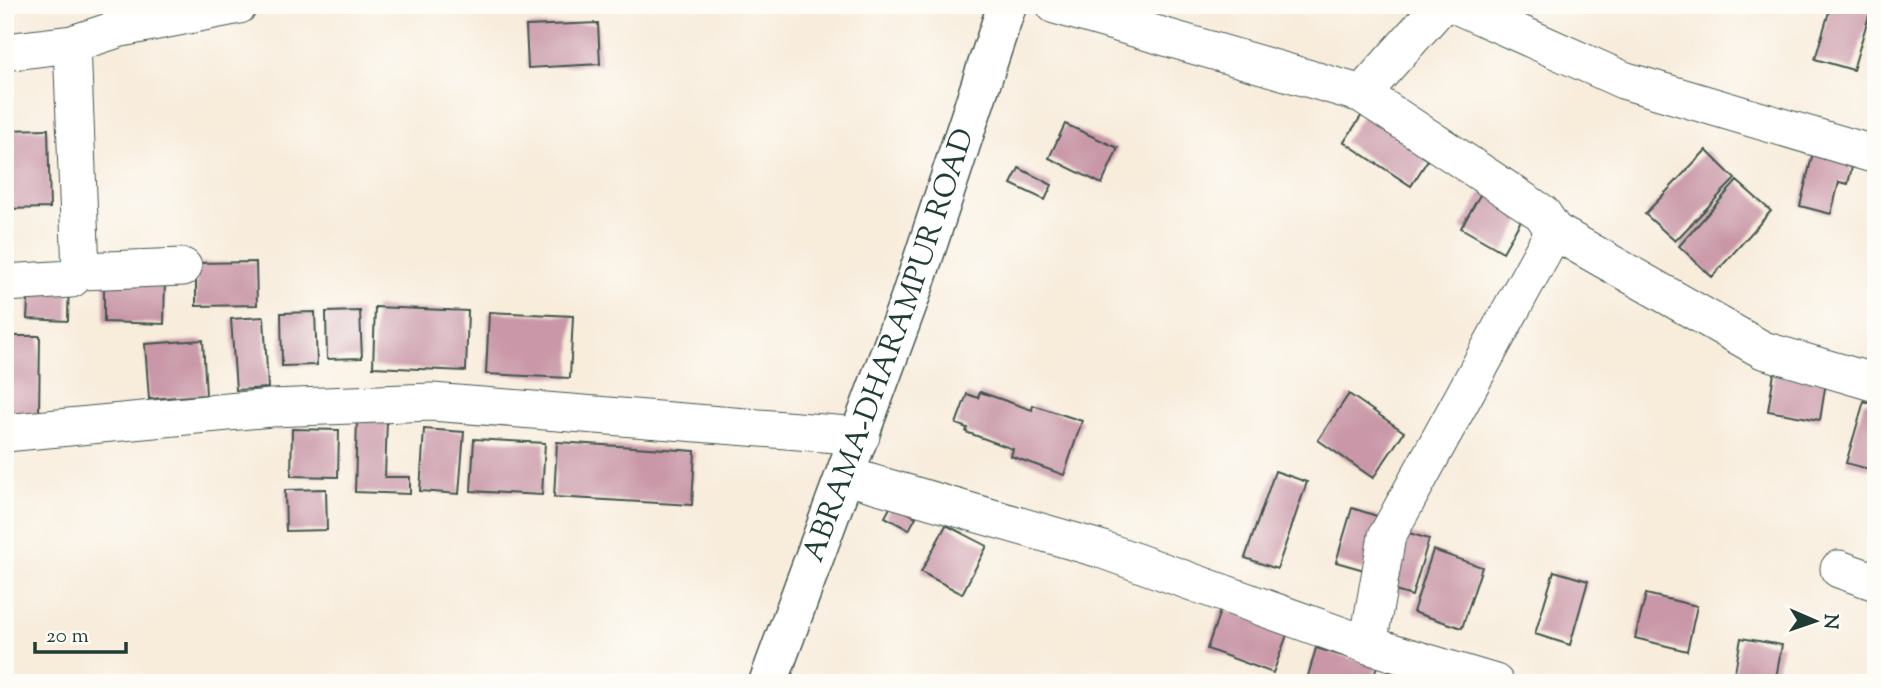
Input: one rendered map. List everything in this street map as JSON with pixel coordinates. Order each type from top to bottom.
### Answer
[{"type":"main road","name":"ABRAMA-DHARAMPUR ROAD","points":[[768,683],[847,476],[910,298],[1007,5]]},
{"type":"street","points":[[5,52],[72,44],[121,28],[239,5]]},
{"type":"street","points":[[1055,5],[1362,94],[1542,213],[1554,231],[1763,350],[1876,383]]},
{"type":"street","points":[[1362,94],[1441,5]]},
{"type":"street","points":[[1457,5],[1623,80],[1876,155]]},
{"type":"street","points":[[72,44],[82,271]]},
{"type":"street","points":[[1368,645],[1387,536],[1554,231]]},
{"type":"street","points":[[5,283],[71,279],[82,271],[183,267]]},
{"type":"street","points":[[5,433],[271,408],[432,402],[861,436]]},
{"type":"street","points":[[847,476],[1100,549],[1368,645],[1495,683]]},
{"type":"street","points":[[1839,569],[1876,582]]},
{"type":"building","points":[[1831,5],[1872,5],[1853,70],[1815,59]]},
{"type":"building","points":[[598,23],[600,64],[528,68],[526,26]]},
{"type":"building","points":[[1374,97],[1440,141],[1411,186],[1344,142]]},
{"type":"building","points":[[1065,124],[1118,148],[1102,184],[1049,158]]},
{"type":"building","points":[[48,129],[50,208],[5,209],[5,130]]},
{"type":"building","points":[[1815,144],[1855,154],[1848,184],[1839,182],[1831,214],[1800,206]]},
{"type":"building","points":[[1706,150],[1735,179],[1675,241],[1645,214]]},
{"type":"building","points":[[1019,168],[1052,185],[1045,200],[1011,184]]},
{"type":"building","points":[[1492,174],[1534,198],[1503,252],[1461,228]]},
{"type":"building","points":[[1737,181],[1771,211],[1712,277],[1679,246]]},
{"type":"building","points":[[256,262],[257,305],[196,306],[196,263]]},
{"type":"building","points":[[30,267],[69,269],[68,321],[27,319]]},
{"type":"building","points":[[104,277],[165,278],[164,324],[104,322]]},
{"type":"building","points":[[375,307],[468,311],[466,371],[373,367]]},
{"type":"building","points":[[360,311],[362,358],[327,359],[326,312]]},
{"type":"building","points":[[315,312],[317,365],[282,366],[281,313]]},
{"type":"building","points":[[489,312],[573,316],[570,378],[486,374]]},
{"type":"building","points":[[264,317],[268,388],[236,390],[231,319]]},
{"type":"building","points":[[5,336],[40,336],[39,415],[5,415]]},
{"type":"building","points":[[203,340],[206,395],[149,399],[145,344]]},
{"type":"building","points":[[1774,373],[1826,382],[1820,420],[1768,411]]},
{"type":"building","points":[[980,392],[1032,410],[1033,405],[1082,421],[1064,475],[1011,456],[1013,449],[966,432],[967,428],[956,424],[967,394],[978,398]]},
{"type":"building","points":[[1349,394],[1404,432],[1373,478],[1318,440]]},
{"type":"building","points":[[1864,401],[1876,405],[1876,471],[1846,463]]},
{"type":"building","points":[[357,419],[387,420],[385,477],[410,477],[410,494],[355,492]]},
{"type":"building","points":[[292,429],[339,430],[338,477],[291,476]]},
{"type":"building","points":[[424,429],[464,432],[459,494],[420,491]]},
{"type":"building","points":[[474,439],[545,443],[542,495],[471,491]]},
{"type":"building","points":[[557,442],[695,451],[692,505],[554,497]]},
{"type":"building","points":[[1275,471],[1307,482],[1277,569],[1245,558]]},
{"type":"building","points":[[326,489],[327,530],[286,531],[285,490]]},
{"type":"building","points":[[892,504],[916,517],[909,530],[885,517]]},
{"type":"building","points":[[1352,508],[1380,517],[1364,570],[1336,562]]},
{"type":"building","points":[[946,525],[987,546],[962,594],[921,572]]},
{"type":"building","points":[[1402,531],[1429,539],[1412,596],[1385,588]]},
{"type":"building","points":[[1433,550],[1482,567],[1462,628],[1413,612]]},
{"type":"building","points":[[1554,571],[1588,581],[1570,645],[1535,634]]},
{"type":"building","points":[[1646,594],[1697,606],[1687,651],[1635,638]]},
{"type":"building","points":[[1221,608],[1288,632],[1273,673],[1207,649]]},
{"type":"building","points":[[1741,638],[1782,645],[1775,683],[1733,683]]},
{"type":"building","points":[[1316,648],[1377,666],[1372,683],[1306,683]]},
{"type":"building","points":[[1387,672],[1423,682],[1423,683],[1384,683]]}]
